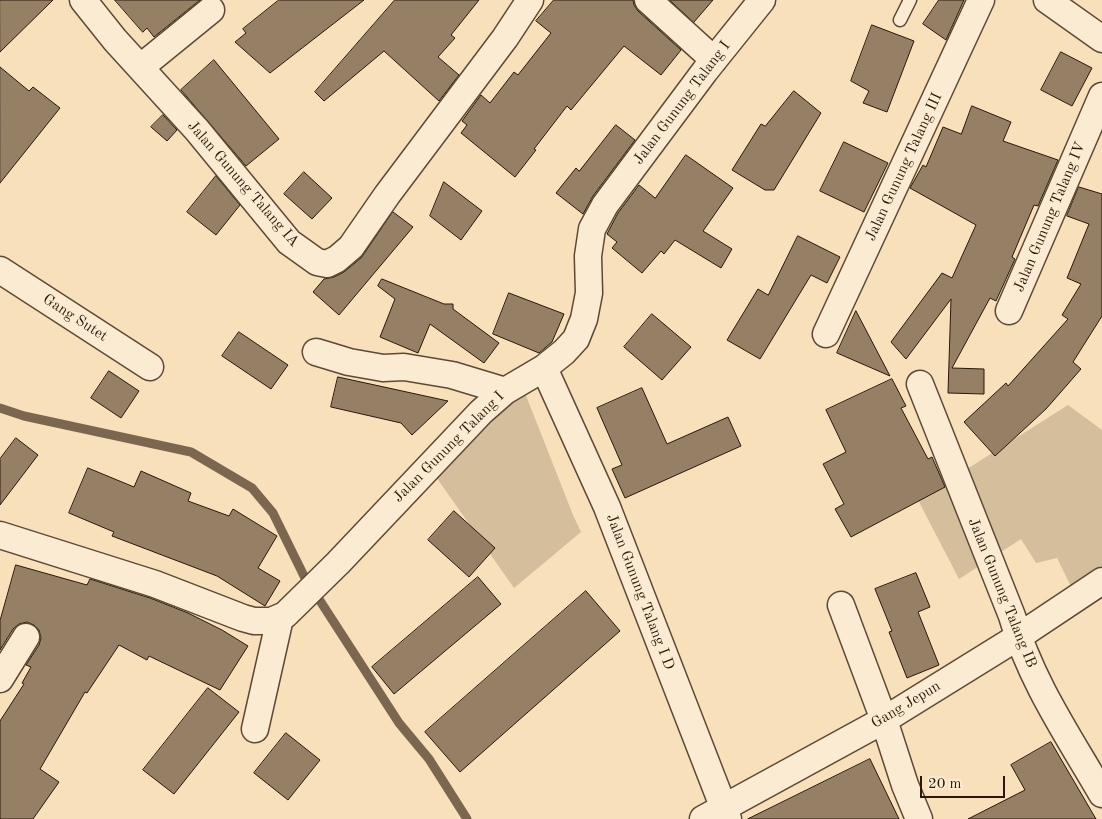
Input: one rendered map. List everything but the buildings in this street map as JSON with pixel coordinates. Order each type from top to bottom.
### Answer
[{"type":"street","name":"Jalan Gunung Talang IA","points":[[83,0],[115,40],[142,67],[197,130],[290,242],[317,262],[327,264],[337,259],[351,247],[393,187],[505,38],[530,0]]},
{"type":"street","points":[[648,0],[714,60]]},
{"type":"street","name":"Jalan Gunung Talang III","points":[[826,334],[982,0]]},
{"type":"street","points":[[1047,0],[1102,39]]},
{"type":"street","name":"Jalan Gunung Talang I","points":[[287,613],[338,563],[451,442],[505,391],[544,368],[564,352],[576,339],[584,319],[589,293],[588,256],[592,228],[605,205],[759,1]]},
{"type":"street","points":[[142,67],[211,10]]},
{"type":"street","name":"Jalan Gunung Talang IV","points":[[1009,311],[1102,96]]},
{"type":"street","name":"Gang Sutet","points":[[0,270],[150,367]]},
{"type":"street","points":[[316,352],[348,362],[383,368],[404,367],[452,375],[505,391]]},
{"type":"street","name":"Jalan Gunung Talang I D","points":[[544,368],[608,507],[718,815]]},
{"type":"street","name":"Jalan Gunung Talang IB","points":[[920,384],[1009,608],[1018,637],[1041,687],[1102,794]]},
{"type":"street","points":[[0,535],[155,584],[254,621],[271,621],[287,613]]},
{"type":"street","name":"Gang Jepun","points":[[718,815],[884,720],[1018,637],[1102,581]]},
{"type":"street","points":[[841,605],[884,720],[905,785],[919,819]]},
{"type":"street","points":[[255,729],[287,613]]},
{"type":"street","points":[[0,679],[26,637]]},
{"type":"lane","points":[[900,20],[910,0]]},
{"type":"shaded area","points":[[525,393],[581,532],[514,588],[427,464],[476,415]]},
{"type":"shaded area","points":[[1068,405],[1102,430],[1102,590],[1080,605],[1057,558],[1036,563],[1021,539],[959,579],[918,500]]},
{"type":"waterway","points":[[0,408],[24,416],[191,452],[252,488],[273,513],[304,576],[399,723],[429,759],[467,819]]}]
